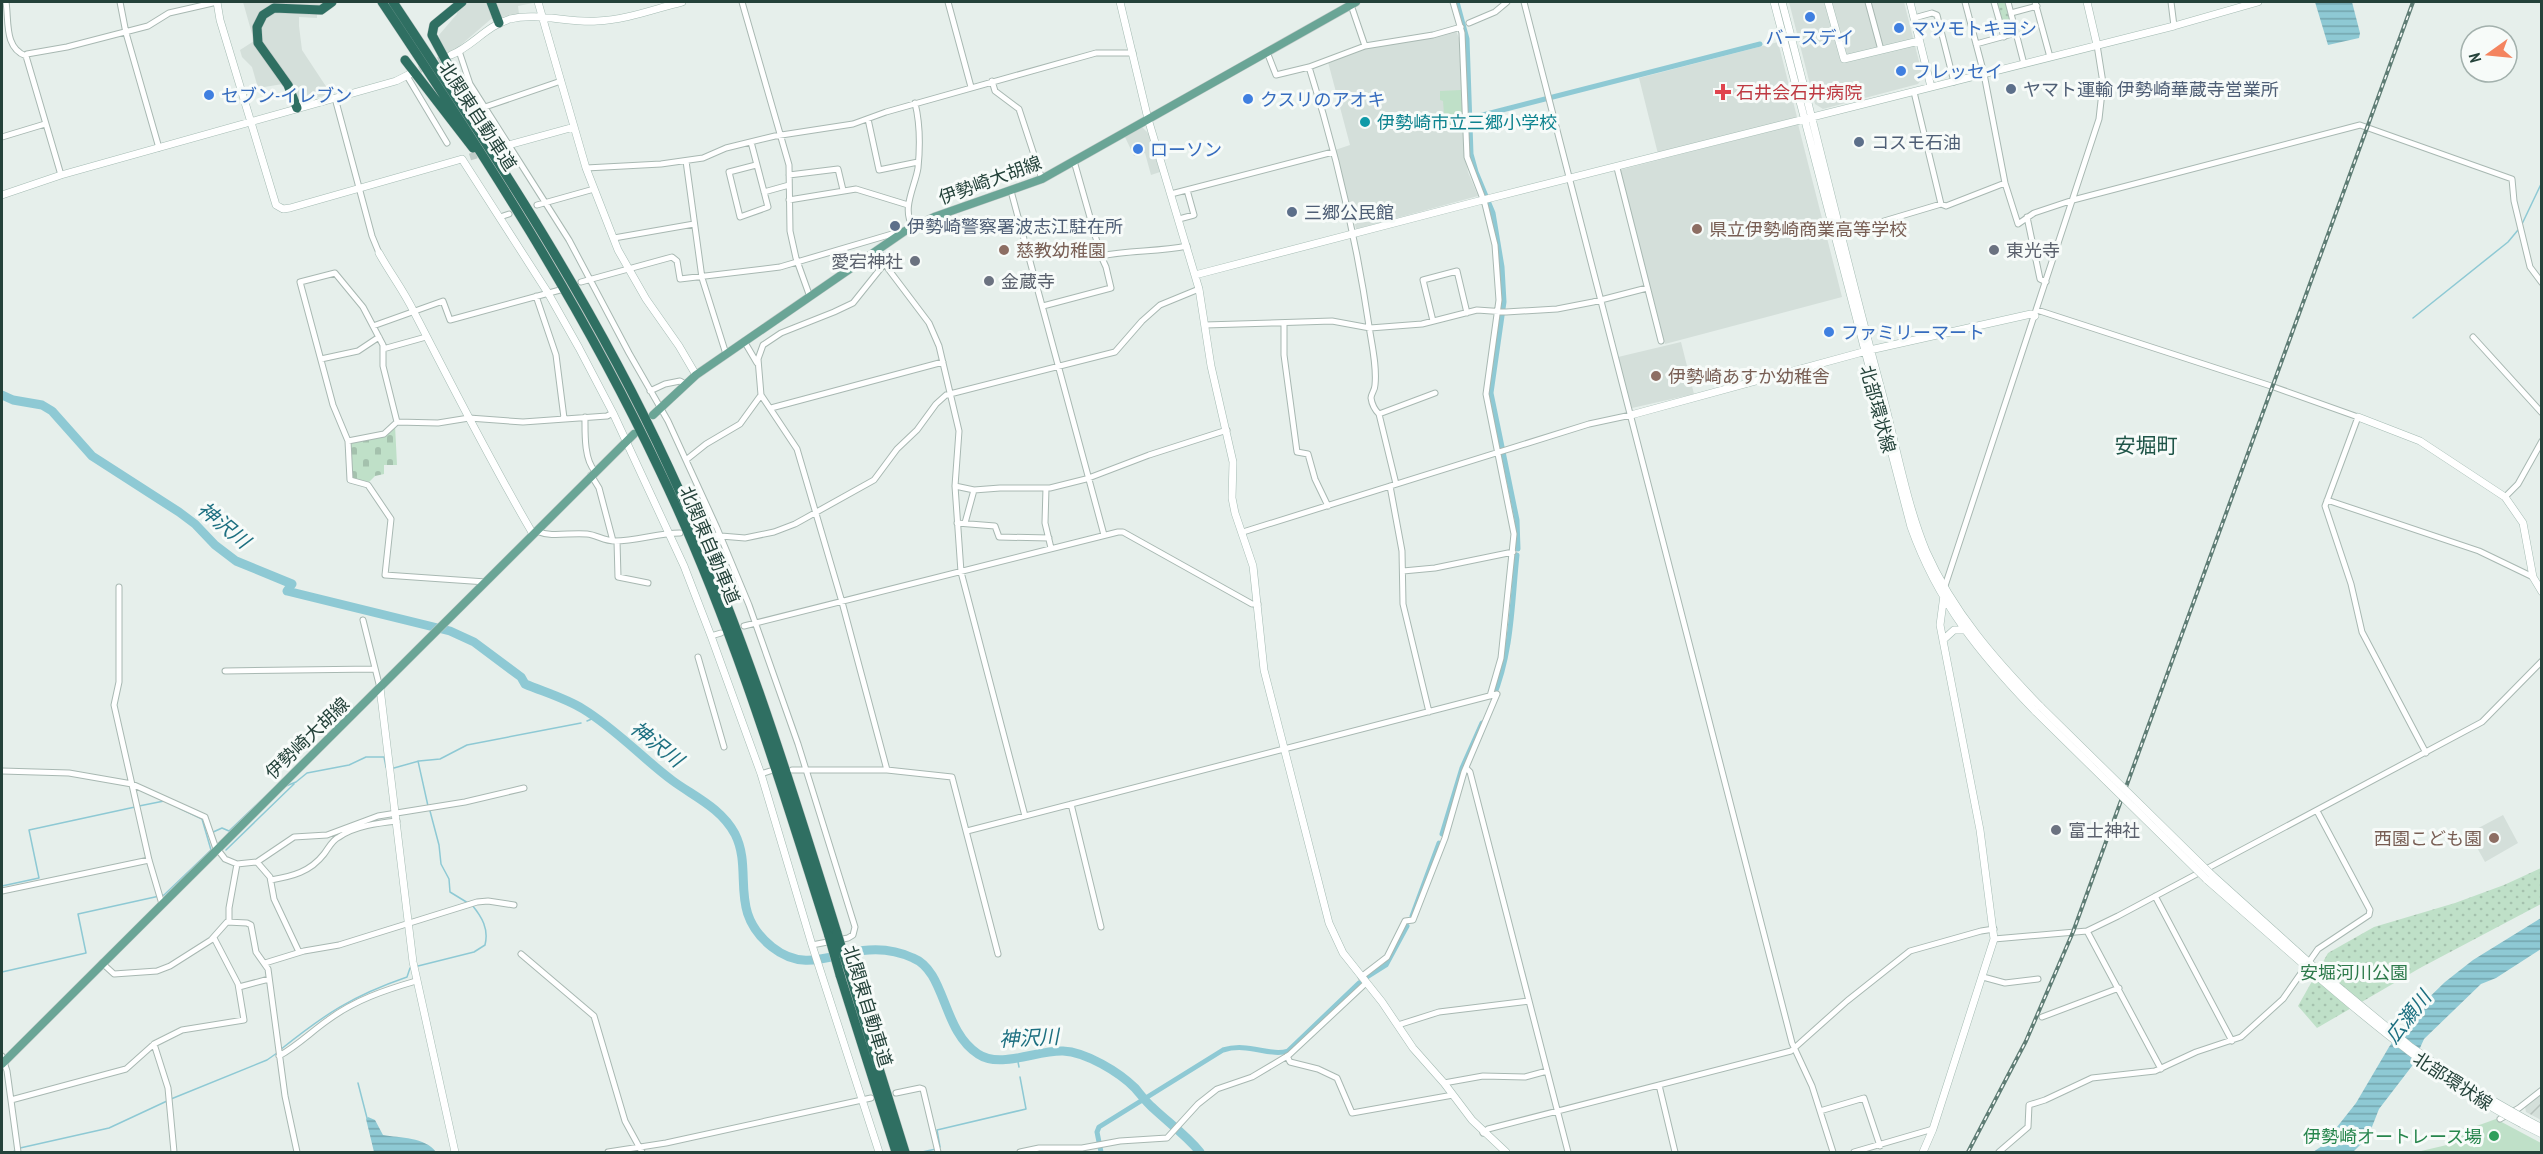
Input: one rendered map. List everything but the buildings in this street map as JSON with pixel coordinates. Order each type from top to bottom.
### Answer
[{"type":"highway","points":[[297,108],[288,85],[258,43],[256,27],[263,15],[274,8],[318,10],[332,2]]},
{"type":"highway","name":"北関東自動車道","points":[[382,2],[530,228],[617,382],[695,548],[752,697],[833,934]]},
{"type":"highway","name":"北関東自動車道","points":[[393,2],[507,174],[595,321],[650,428],[685,503],[714,571],[760,694],[845,973],[896,1152]]},
{"type":"highway","points":[[462,2],[434,25],[432,35],[507,174]]},
{"type":"highway","points":[[493,2],[499,23]]},
{"type":"highway","points":[[297,108],[291,84],[261,40],[260,28],[265,17],[275,11],[322,14]]},
{"type":"highway","points":[[405,60],[442,106],[530,228]]},
{"type":"highway","name":"北関東自動車道","points":[[845,973],[905,1152]]},
{"type":"main road","name":"伊勢崎大胡線","points":[[653,415],[696,375],[913,227],[934,217],[1042,179],[1353,3]]},
{"type":"main road","name":"伊勢崎大胡線","points":[[2,1060],[434,635],[593,473],[634,435]]},
{"type":"street","points":[[6,2],[9,40],[18,53],[26,56]]},
{"type":"street","points":[[120,2],[126,33],[159,148]]},
{"type":"street","points":[[26,56],[126,33],[148,26],[170,13],[217,2],[220,20],[273,200],[280,208],[290,208],[471,156]]},
{"type":"street","points":[[538,2],[586,168],[614,238],[629,269],[696,375]]},
{"type":"street","points":[[451,55],[499,23],[520,17],[573,22],[614,20],[682,2]]},
{"type":"street","points":[[742,2],[789,165],[790,231],[797,262],[810,297]]},
{"type":"street","points":[[948,2],[972,87]]},
{"type":"street","points":[[1120,2],[1148,119],[1195,275],[1211,365],[1233,462],[1232,498],[1252,566],[1258,604],[1261,651],[1329,923],[1338,946],[1398,1024],[1413,1048],[1483,1133],[1506,1152]]},
{"type":"street","points":[[1454,2],[1461,27],[1467,152],[1472,173],[1487,200],[1495,245],[1498,311],[1486,394],[1513,523],[1514,552],[1501,658],[1492,695]]},
{"type":"street","points":[[1469,23],[1495,12],[1507,2]]},
{"type":"street","points":[[1524,2],[1792,1043],[1808,1075],[1833,1152]]},
{"type":"street","name":"北部環状線","points":[[1774,2],[1809,118]]},
{"type":"street","name":"北部環状線","points":[[1782,2],[1911,527],[1919,550],[1964,630],[1987,661],[2209,877],[2309,966],[2411,1047],[2541,1134]]},
{"type":"street","points":[[1828,2],[1842,58],[1919,41]]},
{"type":"street","points":[[1868,2],[1881,50]]},
{"type":"street","points":[[1910,2],[1932,87]]},
{"type":"street","points":[[1965,2],[1984,74],[2005,183],[2018,224],[2027,217],[2073,200],[2357,126],[2367,126],[2512,179],[2514,201],[2530,267],[2541,281]]},
{"type":"street","points":[[1994,2],[2004,37]]},
{"type":"street","points":[[2008,2],[2024,64]]},
{"type":"street","points":[[1923,1152],[1933,1129],[1994,939],[1980,830],[1940,625],[1945,586],[2101,111],[2103,83],[2087,2]]},
{"type":"street","points":[[2171,2],[2174,26]]},
{"type":"street","points":[[1195,275],[2174,26],[2258,2]]},
{"type":"street","points":[[1353,3],[1365,46]]},
{"type":"street","points":[[2011,13],[2036,4],[2050,57]]},
{"type":"street","points":[[1914,18],[1932,13],[1937,15],[1954,82]]},
{"type":"street","points":[[1268,52],[1276,75],[1309,67],[1365,46],[1433,35],[1461,27]]},
{"type":"street","points":[[1976,44],[2016,33]]},
{"type":"street","points":[[459,51],[470,84],[507,146],[569,240],[660,407],[721,536],[756,624],[855,927],[853,935],[848,938],[812,945]]},
{"type":"street","points":[[586,168],[686,161],[706,157],[726,148],[780,135],[853,124],[915,103],[1096,53],[1132,53]]},
{"type":"street","points":[[26,56],[61,175]]},
{"type":"street","points":[[1309,67],[1331,138],[1354,234],[1375,360],[1375,387],[1371,397],[1374,408],[1379,414],[1393,485],[1402,550],[1403,604],[1429,712]]},
{"type":"street","points":[[2,195],[61,175],[335,98],[408,75],[447,142]]},
{"type":"street","points":[[485,107],[561,81]]},
{"type":"street","points":[[992,81],[995,91],[1019,109],[1042,179]]},
{"type":"street","points":[[1914,92],[1941,204]]},
{"type":"street","points":[[335,98],[372,236],[379,253],[414,310],[490,462],[534,533],[589,534],[615,541],[680,533]]},
{"type":"street","points":[[913,227],[908,206],[918,162],[915,103]]},
{"type":"street","points":[[868,118],[879,170],[918,162]]},
{"type":"street","points":[[2,137],[45,124]]},
{"type":"street","points":[[507,146],[574,127]]},
{"type":"street","points":[[751,142],[768,207],[740,217],[729,172],[756,165]]},
{"type":"street","points":[[1171,194],[1333,152]]},
{"type":"street","points":[[462,159],[548,293],[613,413],[669,533],[711,636],[760,774],[814,953],[879,1152]]},
{"type":"street","points":[[686,161],[702,278],[726,354]]},
{"type":"street","points":[[1043,306],[1112,288],[1074,161]]},
{"type":"street","points":[[1617,168],[1661,341]]},
{"type":"street","points":[[789,175],[838,169],[843,190]]},
{"type":"street","points":[[1839,237],[1864,227],[1941,204],[1946,206],[2005,183]]},
{"type":"street","points":[[764,192],[789,185]]},
{"type":"street","points":[[537,205],[594,189]]},
{"type":"street","points":[[789,200],[843,190],[862,190],[908,206]]},
{"type":"street","points":[[1179,219],[1194,214],[1187,190]]},
{"type":"street","points":[[1011,191],[1104,535]]},
{"type":"street","points":[[500,217],[509,214]]},
{"type":"street","points":[[2027,217],[2040,279],[2046,282]]},
{"type":"street","points":[[614,238],[694,224]]},
{"type":"street","points":[[582,282],[674,257],[677,261],[679,278],[702,278],[780,267],[892,234],[898,236]]},
{"type":"street","points":[[1101,256],[1125,251],[1160,251],[1187,246]]},
{"type":"street","points":[[878,250],[885,264],[929,323],[935,334],[943,362],[959,441],[955,486],[961,572],[1025,816]]},
{"type":"street","points":[[885,264],[849,305],[786,330],[765,343],[759,354],[759,367],[761,395],[796,444],[817,512],[887,770]]},
{"type":"street","points":[[1433,321],[1423,280],[1457,271],[1467,312]]},
{"type":"street","points":[[397,422],[383,366],[383,349],[363,306],[335,273],[300,282],[333,405],[348,441],[350,480],[368,485],[391,519],[385,575],[486,582]]},
{"type":"street","points":[[1205,325],[1332,321],[1370,328],[1422,324],[1467,312],[1557,309],[1601,301],[1647,288]]},
{"type":"street","points":[[709,535],[745,538],[788,527],[879,475],[897,449],[917,430],[943,397],[951,393],[1115,352],[1142,321],[1160,305],[1198,289]]},
{"type":"street","points":[[373,326],[443,301],[450,320],[560,290]]},
{"type":"street","points":[[536,296],[556,355],[564,418]]},
{"type":"street","points":[[1242,532],[1589,424],[1631,415],[1867,351],[2036,313],[2271,386],[2420,441],[2505,497],[2523,524],[2533,577],[2541,592]]},
{"type":"street","points":[[1284,323],[1284,355],[1298,452],[1308,454],[1328,506]]},
{"type":"street","points":[[321,359],[358,351],[379,337]]},
{"type":"street","points":[[383,349],[426,337]]},
{"type":"street","points":[[2473,337],[2541,413]]},
{"type":"street","points":[[744,341],[759,367]]},
{"type":"street","name":"北部環状線","points":[[1867,351],[1926,550],[1945,586],[1984,646],[2039,710]]},
{"type":"street","points":[[771,408],[943,362]]},
{"type":"street","points":[[650,391],[679,381],[685,384]]},
{"type":"street","points":[[1379,414],[1435,393]]},
{"type":"street","points":[[686,460],[706,444],[740,424],[761,395]]},
{"type":"street","points":[[348,441],[384,434],[397,422],[438,423],[469,418],[523,422],[607,416],[613,413]]},
{"type":"street","points":[[585,417],[591,466],[615,541],[618,577],[648,583]]},
{"type":"street","points":[[2358,417],[2325,506],[2351,584],[2362,632],[2426,753]]},
{"type":"street","points":[[955,486],[974,490],[1046,488],[1089,478],[1149,455],[1227,430]]},
{"type":"street","points":[[2505,497],[2518,484],[2541,441]]},
{"type":"street","points":[[1046,488],[1045,523],[1051,549]]},
{"type":"street","points":[[965,523],[974,490]]},
{"type":"street","points":[[2327,500],[2479,551],[2533,577]]},
{"type":"street","points":[[957,523],[995,525],[999,537],[1049,538]]},
{"type":"street","points":[[744,626],[1123,532],[1252,604],[1258,604]]},
{"type":"street","points":[[1403,571],[1435,568],[1514,552]]},
{"type":"street","points":[[119,587],[119,682],[114,705],[149,860],[162,904]]},
{"type":"street","points":[[363,620],[380,688],[416,981],[455,1152]]},
{"type":"street","points":[[1943,640],[1954,630],[1964,630]]},
{"type":"street","points":[[711,636],[721,633]]},
{"type":"street","points":[[698,657],[724,747]]},
{"type":"street","points":[[1994,939],[2088,931],[2490,717],[2541,661]]},
{"type":"street","points":[[225,671],[375,669]]},
{"type":"street","points":[[967,831],[1492,695],[1498,696],[1466,768],[1442,846],[1413,920],[1405,921],[1383,962],[1361,977]]},
{"type":"street","points":[[1466,768],[1470,772],[1568,1152]]},
{"type":"street","points":[[792,770],[887,770],[952,777],[998,954]]},
{"type":"street","points":[[2,771],[69,773],[132,784],[205,817],[216,849],[228,861],[237,864],[257,862],[294,837],[327,835],[378,816],[396,818]]},
{"type":"street","points":[[760,774],[770,771]]},
{"type":"street","points":[[271,880],[297,876],[316,863],[342,835],[396,818],[524,788]]},
{"type":"street","points":[[1071,804],[1101,927]]},
{"type":"street","points":[[1999,1152],[2028,1128],[2029,1105],[2092,1078],[2161,1069],[2196,1052],[2232,1041],[2246,1034],[2271,1012],[2293,987],[2322,945],[2369,915],[2370,912],[2317,811]]},
{"type":"street","points":[[2,891],[149,860]]},
{"type":"street","points":[[257,862],[267,871],[274,899],[299,952]]},
{"type":"street","points":[[102,963],[114,974],[157,971],[170,966],[214,938],[229,922],[229,908],[237,864]]},
{"type":"street","points":[[2155,896],[2232,1041]]},
{"type":"street","points":[[265,963],[299,952],[330,948],[477,902],[488,901],[514,905]]},
{"type":"street","points":[[229,922],[247,923],[251,926],[257,954],[265,963],[285,1096],[297,1152]]},
{"type":"street","points":[[1483,1133],[1488,1129],[1795,1049],[1847,1001],[1910,951],[1994,929]]},
{"type":"street","points":[[2088,931],[2161,1069]]},
{"type":"street","points":[[11,1100],[126,1069],[154,1044],[182,1030],[244,1020],[239,987],[214,938]]},
{"type":"street","points":[[521,954],[594,1016],[599,1026],[622,1113],[642,1152]]},
{"type":"street","points":[[1983,977],[2005,983],[2038,979]]},
{"type":"street","points":[[239,987],[269,979]]},
{"type":"street","points":[[279,1056],[354,1004],[382,991],[416,981]]},
{"type":"street","points":[[1020,1152],[1039,1148],[1082,1148],[1100,1144],[1163,1140],[1198,1104],[1217,1089],[1252,1077],[1287,1056],[1366,983]]},
{"type":"street","points":[[2042,1017],[2119,988]]},
{"type":"street","points":[[1398,1024],[1439,1012],[1529,1001]]},
{"type":"street","points":[[154,1044],[168,1088],[174,1152]]},
{"type":"street","points":[[1287,1056],[1290,1062],[1337,1078],[1352,1113],[1453,1095]]},
{"type":"street","points":[[2,1060],[18,1149]]},
{"type":"street","points":[[1444,1083],[1483,1076],[1525,1077],[1547,1071]]},
{"type":"street","points":[[1659,1085],[1675,1152]]},
{"type":"street","points":[[896,1093],[923,1089],[938,1152]]},
{"type":"street","points":[[2500,1119],[2520,1108],[2541,1090]]},
{"type":"street","points":[[608,1152],[666,1143],[871,1098]]},
{"type":"street","points":[[1820,1111],[1864,1098],[1880,1146]]},
{"type":"street","name":"北部環状線","points":[[2525,1122],[2541,1128]]},
{"type":"street","points":[[1854,1152],[1933,1129]]},
{"type":"shaded area","points":[[243,2],[325,2],[317,9],[317,18],[299,17],[299,26],[302,50],[331,94],[289,105],[288,93],[283,84],[258,88],[252,67],[242,57],[240,50],[254,41]]},
{"type":"shaded area","points":[[455,2],[533,3],[518,6],[519,14],[491,19],[455,50],[448,52],[442,48],[439,35],[457,14]]},
{"type":"shaded area","points":[[1789,2],[1904,2],[1923,77],[1918,84],[1823,109],[1815,104]]},
{"type":"shaded area","points":[[1456,31],[1459,38],[1464,153],[1468,172],[1478,196],[1356,229],[1335,150],[1350,145],[1328,62],[1368,47]]},
{"type":"shaded area","points":[[1778,42],[1797,117],[1658,154],[1639,78]]},
{"type":"shaded area","points":[[1798,124],[1842,297],[1665,344],[1620,170]]},
{"type":"shaded area","points":[[1142,127],[1149,134],[1160,172],[1151,175],[1145,153],[1134,156],[1125,137]]},
{"type":"shaded area","name":"伊勢崎あすか幼稚舎","points":[[1681,342],[1694,394],[1632,408],[1618,357]]},
{"type":"shaded area","name":"西園こども園","points":[[2503,815],[2518,843],[2485,862],[2469,833]]},
{"type":"shaded area","points":[[2541,1094],[2541,1120],[2526,1112],[2525,1107]]},
{"type":"green space","points":[[1997,2],[2006,2],[2012,32],[2005,34]]},
{"type":"green space","points":[[1461,90],[1463,128],[1445,128],[1440,91]]},
{"type":"green space","points":[[395,425],[397,465],[384,465],[384,474],[375,476],[369,482],[352,479],[350,442],[386,434]]},
{"type":"green space","name":"安堀河川公園","points":[[2541,868],[2541,904],[2420,968],[2317,1028],[2298,1006],[2328,953],[2374,927],[2455,903]]},
{"type":"green space","name":"伊勢崎オートレース場","points":[[2496,1119],[2541,1143],[2541,1152],[2417,1152],[2451,1144],[2471,1128]]},
{"type":"water","points":[[2315,2],[2352,2],[2360,33],[2359,38],[2328,45]]},
{"type":"water","points":[[2541,918],[2541,949],[2496,978],[2481,984],[2424,1039],[2412,1066],[2379,1109],[2368,1137],[2353,1152],[2313,1152],[2322,1146],[2356,1103],[2389,1047],[2413,1013],[2445,982],[2473,960]]},
{"type":"water","points":[[368,1117],[375,1120],[383,1135],[419,1141],[436,1152],[374,1152],[366,1119]]},
{"type":"waterway","points":[[1457,2],[1467,39],[1471,154],[1493,213],[1502,267],[1504,302],[1491,393],[1517,520],[1518,549]]},
{"type":"waterway","points":[[1475,117],[1760,44]]},
{"type":"waterway","points":[[2522,224],[2542,182]]},
{"type":"waterway","points":[[2413,318],[2508,242],[2518,230]]},
{"type":"waterway","name":"神沢川","points":[[2,395],[13,400],[42,405],[52,411],[92,456],[179,512],[236,561],[292,584],[287,591],[450,631],[474,642],[521,677],[525,684],[569,702],[595,717],[673,781],[715,810],[729,825],[740,848],[744,891],[750,920],[758,933],[784,955],[808,960],[874,950],[913,958],[924,965],[932,975],[957,1031],[966,1044],[978,1054],[997,1060],[1063,1051],[1092,1059],[1135,1088],[1150,1106],[1200,1152]]},
{"type":"waterway","points":[[1493,698],[1508,645],[1517,555]]},
{"type":"waterway","name":"神沢川","points":[[587,721],[594,718]]},
{"type":"waterway","points":[[394,768],[419,761],[440,759],[467,745],[581,723]]},
{"type":"waterway","points":[[1442,834],[1462,768],[1482,723]]},
{"type":"waterway","points":[[286,786],[296,782],[307,773],[349,765],[366,757],[384,757],[386,767]]},
{"type":"waterway","points":[[418,761],[428,806]]},
{"type":"waterway","points":[[226,850],[294,784]]},
{"type":"waterway","points":[[211,833],[222,828],[229,831],[272,790]]},
{"type":"waterway","points":[[139,806],[164,801]]},
{"type":"waterway","points":[[2,886],[39,878],[29,830],[135,807]]},
{"type":"waterway","points":[[2,972],[86,953],[78,914],[164,895],[211,850],[202,819],[179,808]]},
{"type":"waterway","points":[[430,811],[439,845],[441,864],[449,879],[450,892],[468,903]]},
{"type":"waterway","points":[[1412,916],[1439,843]]},
{"type":"waterway","points":[[418,966],[474,952],[485,945],[484,924],[472,905]]},
{"type":"waterway","points":[[1367,977],[1386,965],[1407,926]]},
{"type":"waterway","points":[[280,1050],[340,1007],[370,991],[407,977],[410,968]]},
{"type":"waterway","points":[[1101,1152],[1097,1132],[1099,1127],[1223,1050],[1250,1048],[1274,1052],[1288,1051],[1359,983]]},
{"type":"waterway","points":[[171,1099],[267,1060],[277,1053]]},
{"type":"waterway","points":[[1017,1057],[1019,1067]]},
{"type":"waterway","points":[[940,1147],[937,1130],[1026,1109],[1020,1077]]},
{"type":"waterway","points":[[358,1083],[367,1118]]},
{"type":"waterway","points":[[13,1152],[20,1148],[109,1128],[167,1101]]},
{"type":"waterway","points":[[922,1152],[936,1149]]},
{"type":"tunnel","points":[[410,74],[449,56]]},
{"type":"tunnel","points":[[470,157],[505,146]]},
{"type":"railway","points":[[1968,1152],[2026,1041],[2073,932],[2413,2]]},
{"type":"place","name":"バースデイ","points":[[1810,17]]},
{"type":"place","name":"マツモトキヨシ","points":[[1899,28]]},
{"type":"place","name":"フレッセイ","points":[[1901,71]]},
{"type":"place","name":"ヤマト運輸 伊勢崎華蔵寺営業所","points":[[2011,89]]},
{"type":"place","name":"石井会石井病院","points":[[1723,92]]},
{"type":"place","name":"セブン-イレブン","points":[[209,95]]},
{"type":"place","name":"クスリのアオキ","points":[[1248,99]]},
{"type":"place","name":"伊勢崎市立三郷小学校","points":[[1365,122]]},
{"type":"place","name":"コスモ石油","points":[[1859,142]]},
{"type":"place","name":"ローソン","points":[[1138,149]]},
{"type":"place","name":"三郷公民館","points":[[1292,212]]},
{"type":"place","name":"伊勢崎警察署波志江駐在所","points":[[895,226]]},
{"type":"place","name":"県立伊勢崎商業高等学校","points":[[1697,229]]},
{"type":"place","name":"慈教幼稚園","points":[[1004,250]]},
{"type":"place","name":"東光寺","points":[[1994,250]]},
{"type":"place","name":"愛宕神社","points":[[915,261]]},
{"type":"place","name":"金蔵寺","points":[[989,281]]},
{"type":"place","name":"ファミリーマート","points":[[1829,332]]},
{"type":"place","name":"伊勢崎あすか幼稚舎","points":[[1656,376]]},
{"type":"place","name":"富士神社","points":[[2056,830]]},
{"type":"place","name":"西園こども園","points":[[2494,838]]},
{"type":"place","name":"伊勢崎オートレース場","points":[[2494,1136]]},
{"type":"district","name":"安堀町","points":[[2146,445]]},
{"type":"water label","name":"広瀬川","points":[[2408,1017]]}]
